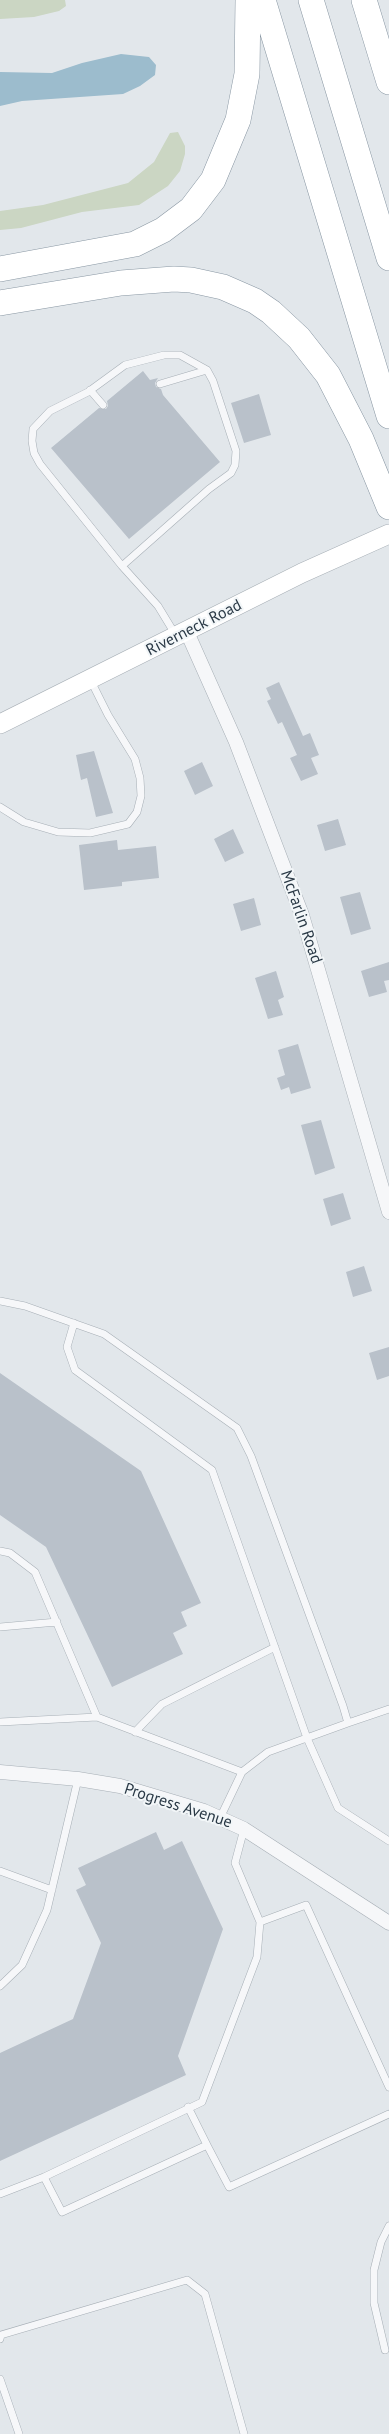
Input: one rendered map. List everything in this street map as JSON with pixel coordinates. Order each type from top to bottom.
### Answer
[{"type":"highway","points":[[0,269],[135,244],[163,230],[191,208],[214,180],[238,120],[248,52],[248,0]]},
{"type":"highway","points":[[263,0],[389,416]]},
{"type":"highway","points":[[311,0],[389,258]]},
{"type":"highway","points":[[364,0],[389,82]]},
{"type":"highway","points":[[0,303],[121,283],[174,279],[192,280],[223,287],[255,301],[278,318],[299,338],[328,375],[361,439],[389,507]]},
{"type":"main road","name":"Riverneck Road","points":[[0,724],[356,548],[389,534]]},
{"type":"street","name":"McFarlin Road","points":[[182,634],[236,742],[302,915],[389,1212]]},
{"type":"street","name":"Progress Avenue","points":[[0,1772],[78,1779],[128,1789],[220,1818],[244,1829],[389,1923]]},
{"type":"lane","points":[[122,566],[231,473],[235,465],[236,451],[213,380],[208,370],[180,355],[164,354],[125,365],[90,390],[59,405],[41,419],[33,429],[32,441],[34,453],[40,464],[122,566],[182,634]]},
{"type":"lane","points":[[160,384],[208,370]]},
{"type":"lane","points":[[90,390],[103,405]]},
{"type":"lane","points":[[0,807],[24,822],[58,832],[90,833],[128,824],[137,812],[141,796],[140,778],[135,759],[108,715],[90,679]]},
{"type":"lane","points":[[0,1301],[25,1306],[104,1334],[238,1428],[251,1456],[344,1706],[348,1723]]},
{"type":"lane","points":[[74,1323],[67,1347],[75,1370],[212,1470],[307,1738],[338,1808],[389,1840]]},
{"type":"lane","points":[[0,1551],[10,1553],[34,1572],[97,1717]]},
{"type":"lane","points":[[0,1627],[57,1622]]},
{"type":"lane","points":[[135,1732],[162,1704],[275,1648]]},
{"type":"lane","points":[[220,1818],[242,1772],[268,1752],[389,1709]]},
{"type":"lane","points":[[0,1722],[97,1717],[242,1772]]},
{"type":"lane","points":[[0,1986],[22,1965],[47,1910],[78,1779]]},
{"type":"lane","points":[[0,2194],[44,2177],[202,2102],[256,1957],[260,1922],[235,1863],[244,1829]]},
{"type":"lane","points":[[0,1870],[52,1890]]},
{"type":"lane","points":[[260,1922],[306,1905],[389,2088]]},
{"type":"lane","points":[[188,2107],[229,2187],[389,2114]]},
{"type":"lane","points":[[44,2177],[62,2212],[207,2144]]},
{"type":"lane","points":[[385,2350],[374,2303],[374,2270],[381,2242],[389,2226]]},
{"type":"lane","points":[[0,2339],[1,2335],[187,2280],[205,2294],[244,2434]]},
{"type":"lane","points":[[0,2379],[19,2434]]},
{"type":"green space","points":[[0,0],[65,0],[66,6],[59,11],[34,17],[0,19]]},
{"type":"green space","points":[[178,132],[185,146],[185,154],[180,171],[168,186],[139,205],[82,212],[21,228],[0,230],[0,211],[43,205],[128,183],[154,162],[170,133]]},
{"type":"water","points":[[121,54],[149,57],[156,65],[155,75],[140,86],[123,94],[22,101],[0,106],[0,72],[52,73],[82,63]]},
{"type":"building","points":[[143,371],[150,380],[158,378],[155,383],[156,387],[161,389],[163,395],[220,462],[129,539],[51,448],[99,408],[106,409],[108,406],[107,401]]},
{"type":"building","points":[[259,394],[271,435],[244,443],[231,403]]},
{"type":"building","points":[[279,682],[303,736],[310,733],[319,755],[311,758],[318,774],[301,781],[290,758],[297,755],[282,722],[278,724],[267,701],[271,699],[266,688]]},
{"type":"building","points":[[94,751],[113,813],[96,817],[87,778],[81,780],[76,755]]},
{"type":"building","points":[[202,762],[213,786],[195,795],[184,771]]},
{"type":"building","points":[[338,819],[346,845],[325,851],[317,825]]},
{"type":"building","points":[[233,829],[244,853],[225,862],[214,839]]},
{"type":"building","points":[[117,840],[118,850],[156,846],[159,878],[122,882],[122,886],[84,890],[79,845]]},
{"type":"building","points":[[360,892],[371,929],[351,935],[340,897]]},
{"type":"building","points":[[254,898],[261,925],[241,931],[233,904]]},
{"type":"building","points":[[389,962],[389,980],[384,981],[387,992],[369,997],[361,971]]},
{"type":"building","points":[[276,971],[284,997],[278,1000],[283,1015],[268,1019],[255,978]]},
{"type":"building","points":[[298,1044],[311,1088],[291,1094],[289,1087],[281,1090],[277,1078],[285,1075],[278,1050]]},
{"type":"building","points":[[321,1120],[335,1168],[315,1175],[301,1125]]},
{"type":"building","points":[[343,1193],[351,1219],[331,1226],[323,1199]]},
{"type":"building","points":[[364,1266],[372,1291],[353,1297],[346,1272]]},
{"type":"building","points":[[389,1347],[389,1376],[377,1380],[369,1353]]},
{"type":"building","points":[[0,1373],[141,1471],[201,1603],[181,1612],[187,1626],[173,1633],[183,1654],[112,1687],[46,1547],[0,1515]]},
{"type":"building","points":[[156,1832],[164,1850],[182,1841],[223,1929],[178,2056],[186,2075],[0,2161],[0,2053],[73,2019],[101,1943],[76,1890],[86,1885],[78,1868]]}]
